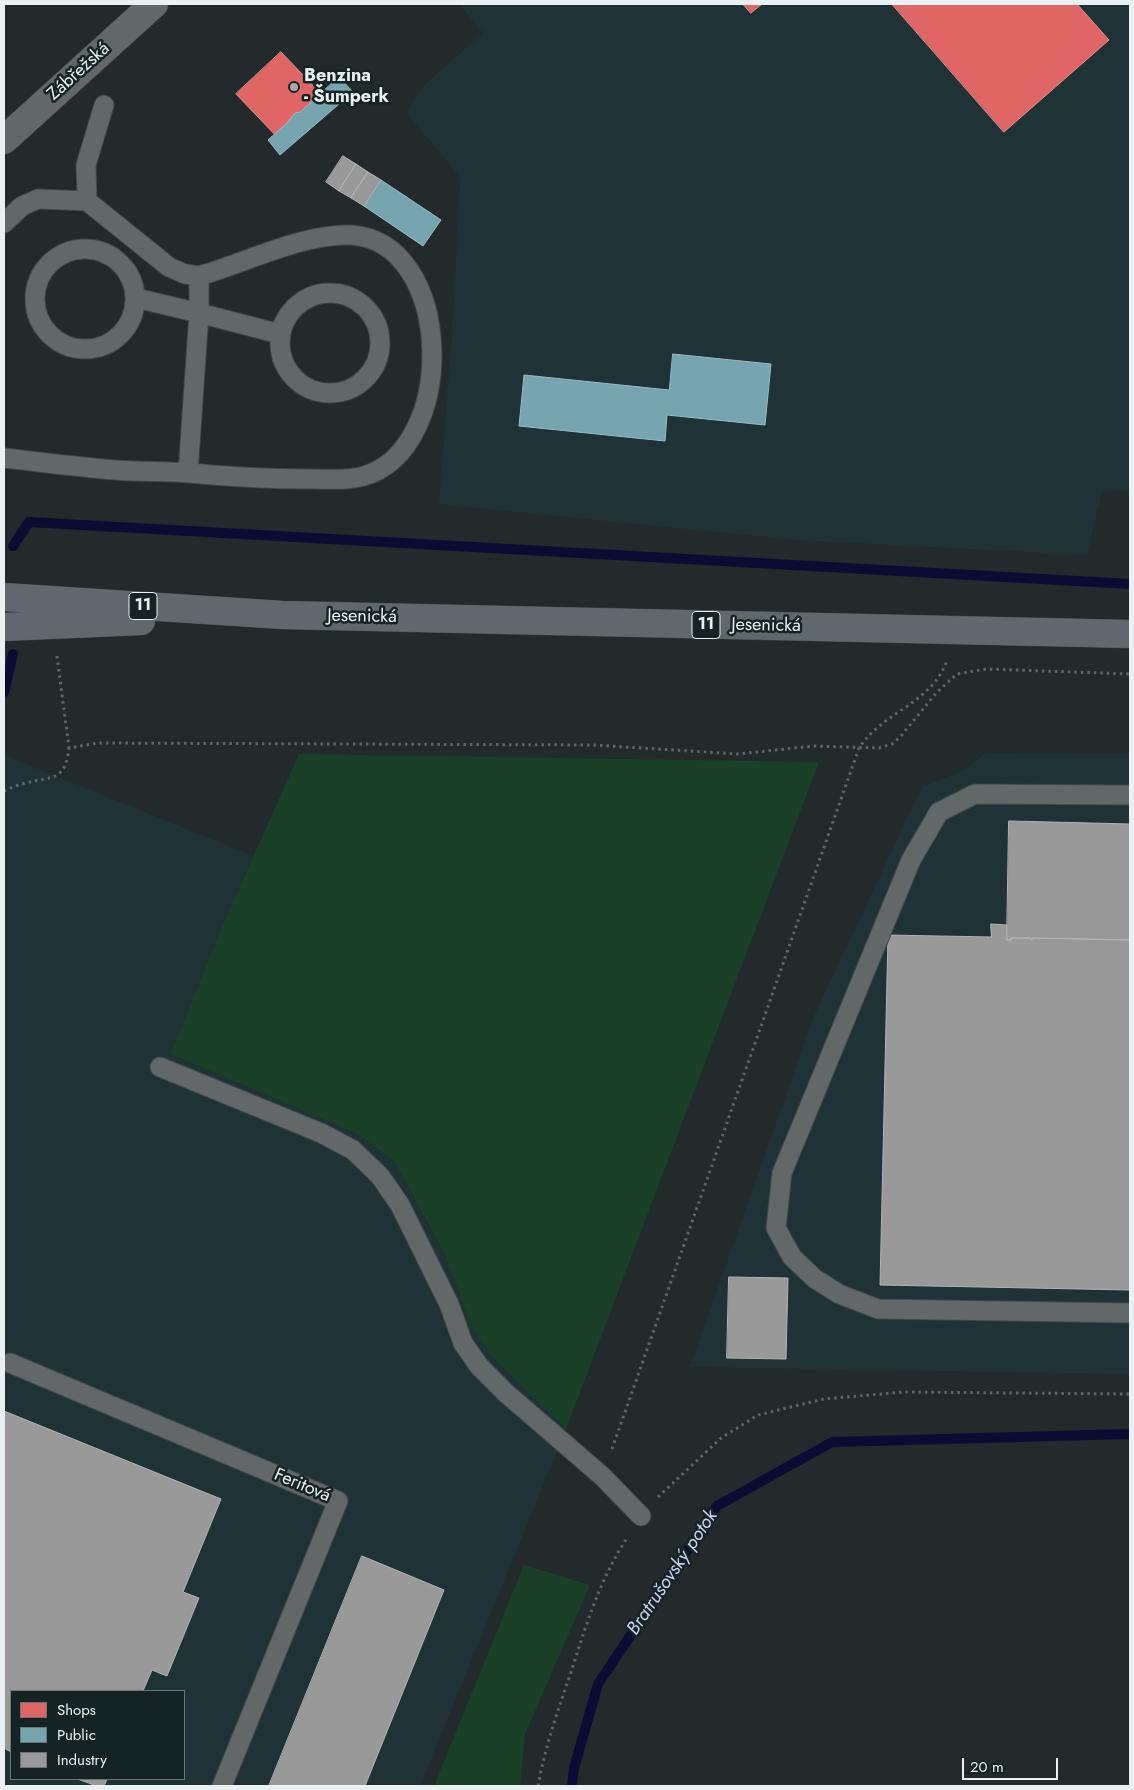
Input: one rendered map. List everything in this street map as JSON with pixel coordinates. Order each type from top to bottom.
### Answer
[{"type":"main road","name":"Jesenická","points":[[4,597],[283,615],[1130,634]]},
{"type":"main road","name":"Jesenická","points":[[4,628],[283,615]]},
{"type":"street","name":"Zábřežská","points":[[4,140],[154,4]]},
{"type":"lane","points":[[87,201],[86,165],[104,105]]},
{"type":"lane","points":[[4,222],[22,206],[38,200],[87,201],[169,267],[185,274],[199,276],[323,236],[353,235],[382,244],[402,261],[418,287],[429,324],[433,367],[424,412],[411,440],[387,465],[365,476],[342,479],[238,478],[188,473],[116,470],[4,458]]},
{"type":"lane","points":[[76,249],[94,249],[110,255],[124,266],[133,281],[136,298],[134,314],[127,328],[116,340],[101,347],[85,350],[69,347],[55,339],[44,328],[37,313],[35,297],[38,281],[46,266],[60,255],[76,249]]},
{"type":"lane","points":[[188,473],[199,313],[199,276]]},
{"type":"lane","points":[[326,293],[342,294],[357,300],[369,312],[378,326],[380,342],[378,358],[372,372],[361,383],[348,391],[333,394],[317,393],[304,386],[288,370],[280,349],[280,334],[286,318],[296,305],[310,297],[326,293]]},
{"type":"lane","points":[[136,298],[280,334]]},
{"type":"lane","points":[[1130,795],[975,794],[939,812],[911,860],[782,1173],[776,1228],[792,1257],[814,1278],[839,1294],[878,1309],[1130,1313]]},
{"type":"lane","points":[[160,1067],[321,1133],[353,1150],[380,1176],[400,1206],[449,1304],[463,1344],[479,1366],[507,1394],[602,1476],[641,1516]]},
{"type":"lane","name":"Feritová","points":[[10,1364],[338,1502],[222,1786]]},
{"type":"path","points":[[602,1476],[858,748],[880,723],[921,697],[931,686],[944,668],[957,630]]},
{"type":"path","points":[[4,790],[56,776],[67,764],[69,748],[57,652]]},
{"type":"path","points":[[69,748],[98,743],[583,745],[738,754],[814,746],[878,748],[892,744],[901,736],[937,692],[957,674],[986,670],[1130,674]]},
{"type":"path","points":[[538,1786],[544,1755],[589,1617],[610,1564],[641,1516],[672,1482],[721,1438],[758,1415],[824,1399],[904,1392],[1130,1394]]},
{"type":"shaded area","points":[[459,4],[1130,4],[1130,491],[1102,490],[1087,555],[797,540],[439,504],[454,304],[460,177],[407,113],[422,87],[483,33]]},
{"type":"shaded area","points":[[986,753],[1130,754],[1130,1374],[690,1367],[814,1016],[922,787],[965,770]]},
{"type":"shaded area","points":[[4,755],[253,856],[224,922],[356,1133],[395,1162],[444,1253],[472,1326],[492,1357],[566,1429],[420,1786],[4,1786]]},
{"type":"green space","points":[[299,754],[819,762],[566,1429],[492,1357],[472,1326],[444,1253],[395,1162],[356,1133],[171,1054],[224,922]]},
{"type":"green space","points":[[524,1565],[590,1585],[525,1734],[520,1786],[434,1786]]},
{"type":"building: Shops","points":[[743,4],[762,4],[751,13]]},
{"type":"building: Shops","points":[[892,4],[1077,4],[1109,40],[1004,132]]},
{"type":"building: Shops","points":[[281,52],[324,97],[279,139],[236,94]]},
{"type":"building: Public","points":[[339,77],[353,92],[280,155],[268,140],[295,113],[300,112]]},
{"type":"building: Public","points":[[381,180],[441,220],[423,246],[364,206]]},
{"type":"building: Public","points":[[673,354],[771,364],[765,425],[667,415],[665,441],[519,426],[524,375],[669,390]]},
{"type":"building: Industry","points":[[343,156],[356,164],[339,191],[326,182]]},
{"type":"building: Industry","points":[[356,164],[368,172],[351,198],[339,191]]},
{"type":"building: Industry","points":[[368,172],[381,180],[364,206],[351,198]]},
{"type":"building: Industry","points":[[1009,821],[1130,824],[1130,940],[1032,938],[1032,940],[1030,938],[1011,938],[1011,940],[1007,940]]},
{"type":"building: Industry","points":[[991,924],[1007,925],[1007,940],[1011,940],[1011,938],[1030,938],[1032,940],[1032,938],[1130,940],[1130,1290],[880,1285],[888,935],[991,937]]},
{"type":"building: Industry","points":[[729,1277],[788,1278],[786,1359],[727,1358]]},
{"type":"building: Industry","points":[[4,1411],[221,1499],[183,1592],[199,1598],[167,1676],[152,1670],[143,1690],[10,1690],[10,1751],[4,1748]]},
{"type":"building: Industry","points":[[362,1556],[444,1590],[365,1786],[269,1786]]},
{"type":"building: Industry","points":[[81,1780],[107,1780],[104,1786],[97,1786]]},
{"type":"waterway","points":[[13,546],[29,522],[1130,584]]},
{"type":"waterway","points":[[4,692],[13,654]]},
{"type":"waterway","name":"Bratrušovský potok","points":[[572,1786],[574,1768],[598,1684],[717,1506],[832,1442],[1130,1434]]},
{"type":"place","name":"Benzina - Šumperk","points":[[294,87]]}]
